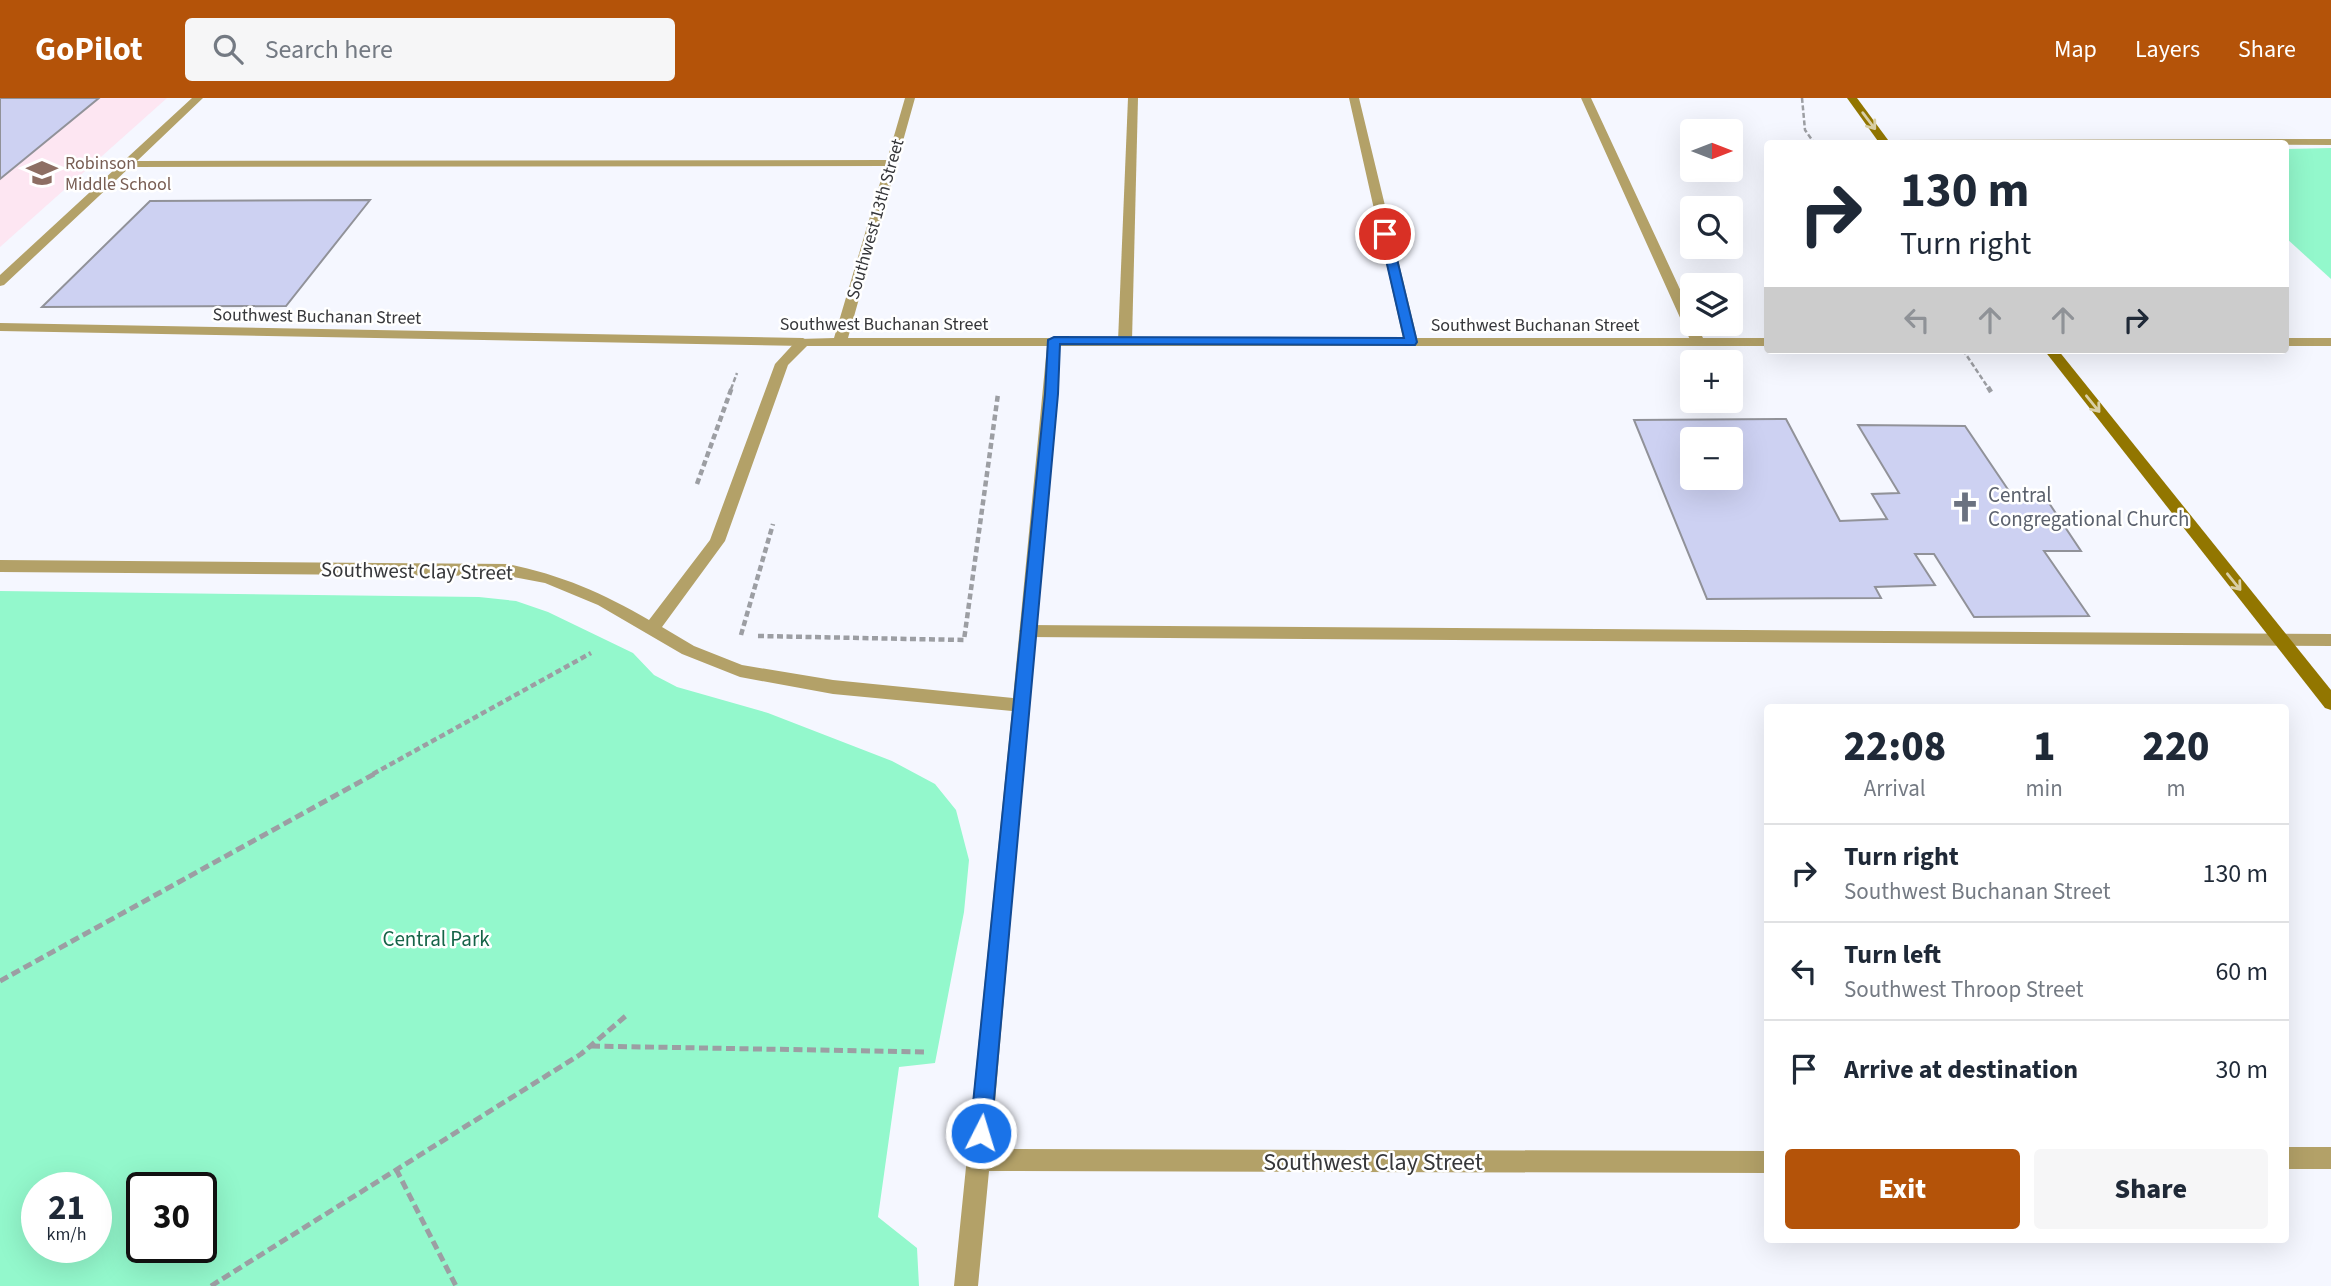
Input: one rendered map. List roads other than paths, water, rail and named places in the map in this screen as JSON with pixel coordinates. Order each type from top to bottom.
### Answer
[{"type":"main road","points":[[1852,98],[1884,140]]},
{"type":"main road","points":[[2054,354],[2331,703]]},
{"type":"street","points":[[0,282],[198,98]]},
{"type":"street","name":"Southwest 13th Street","points":[[840,341],[909,98]]},
{"type":"street","points":[[1125,341],[1133,98]]},
{"type":"street","points":[[1354,98],[1410,342]]},
{"type":"street","points":[[1586,98],[1698,342]]},
{"type":"street","points":[[2289,142],[2331,142]]},
{"type":"street","points":[[126,164],[891,163]]},
{"type":"street","name":"Southwest Buchanan Street","points":[[0,327],[803,342],[1764,342]]},
{"type":"street","points":[[966,1286],[1054,340]]},
{"type":"street","points":[[652,630],[717,541],[782,364],[803,342]]},
{"type":"street","points":[[2289,342],[2331,342]]},
{"type":"street","name":"Southwest Clay Street","points":[[0,566],[508,570],[548,578],[604,601],[688,650],[740,671],[833,687],[1020,705]]},
{"type":"street","points":[[1027,631],[2331,640]]},
{"type":"street","points":[[2289,1158],[2331,1158]]},
{"type":"street","name":"Southwest Clay Street","points":[[978,1160],[1764,1162]]},
{"type":"place","name":"Robinson Middle School","points":[[42,173]]},
{"type":"place","name":"Central Congregational Church","points":[[1965,507]]},
{"type":"park label","name":"Central Park","points":[[436,939]]}]
